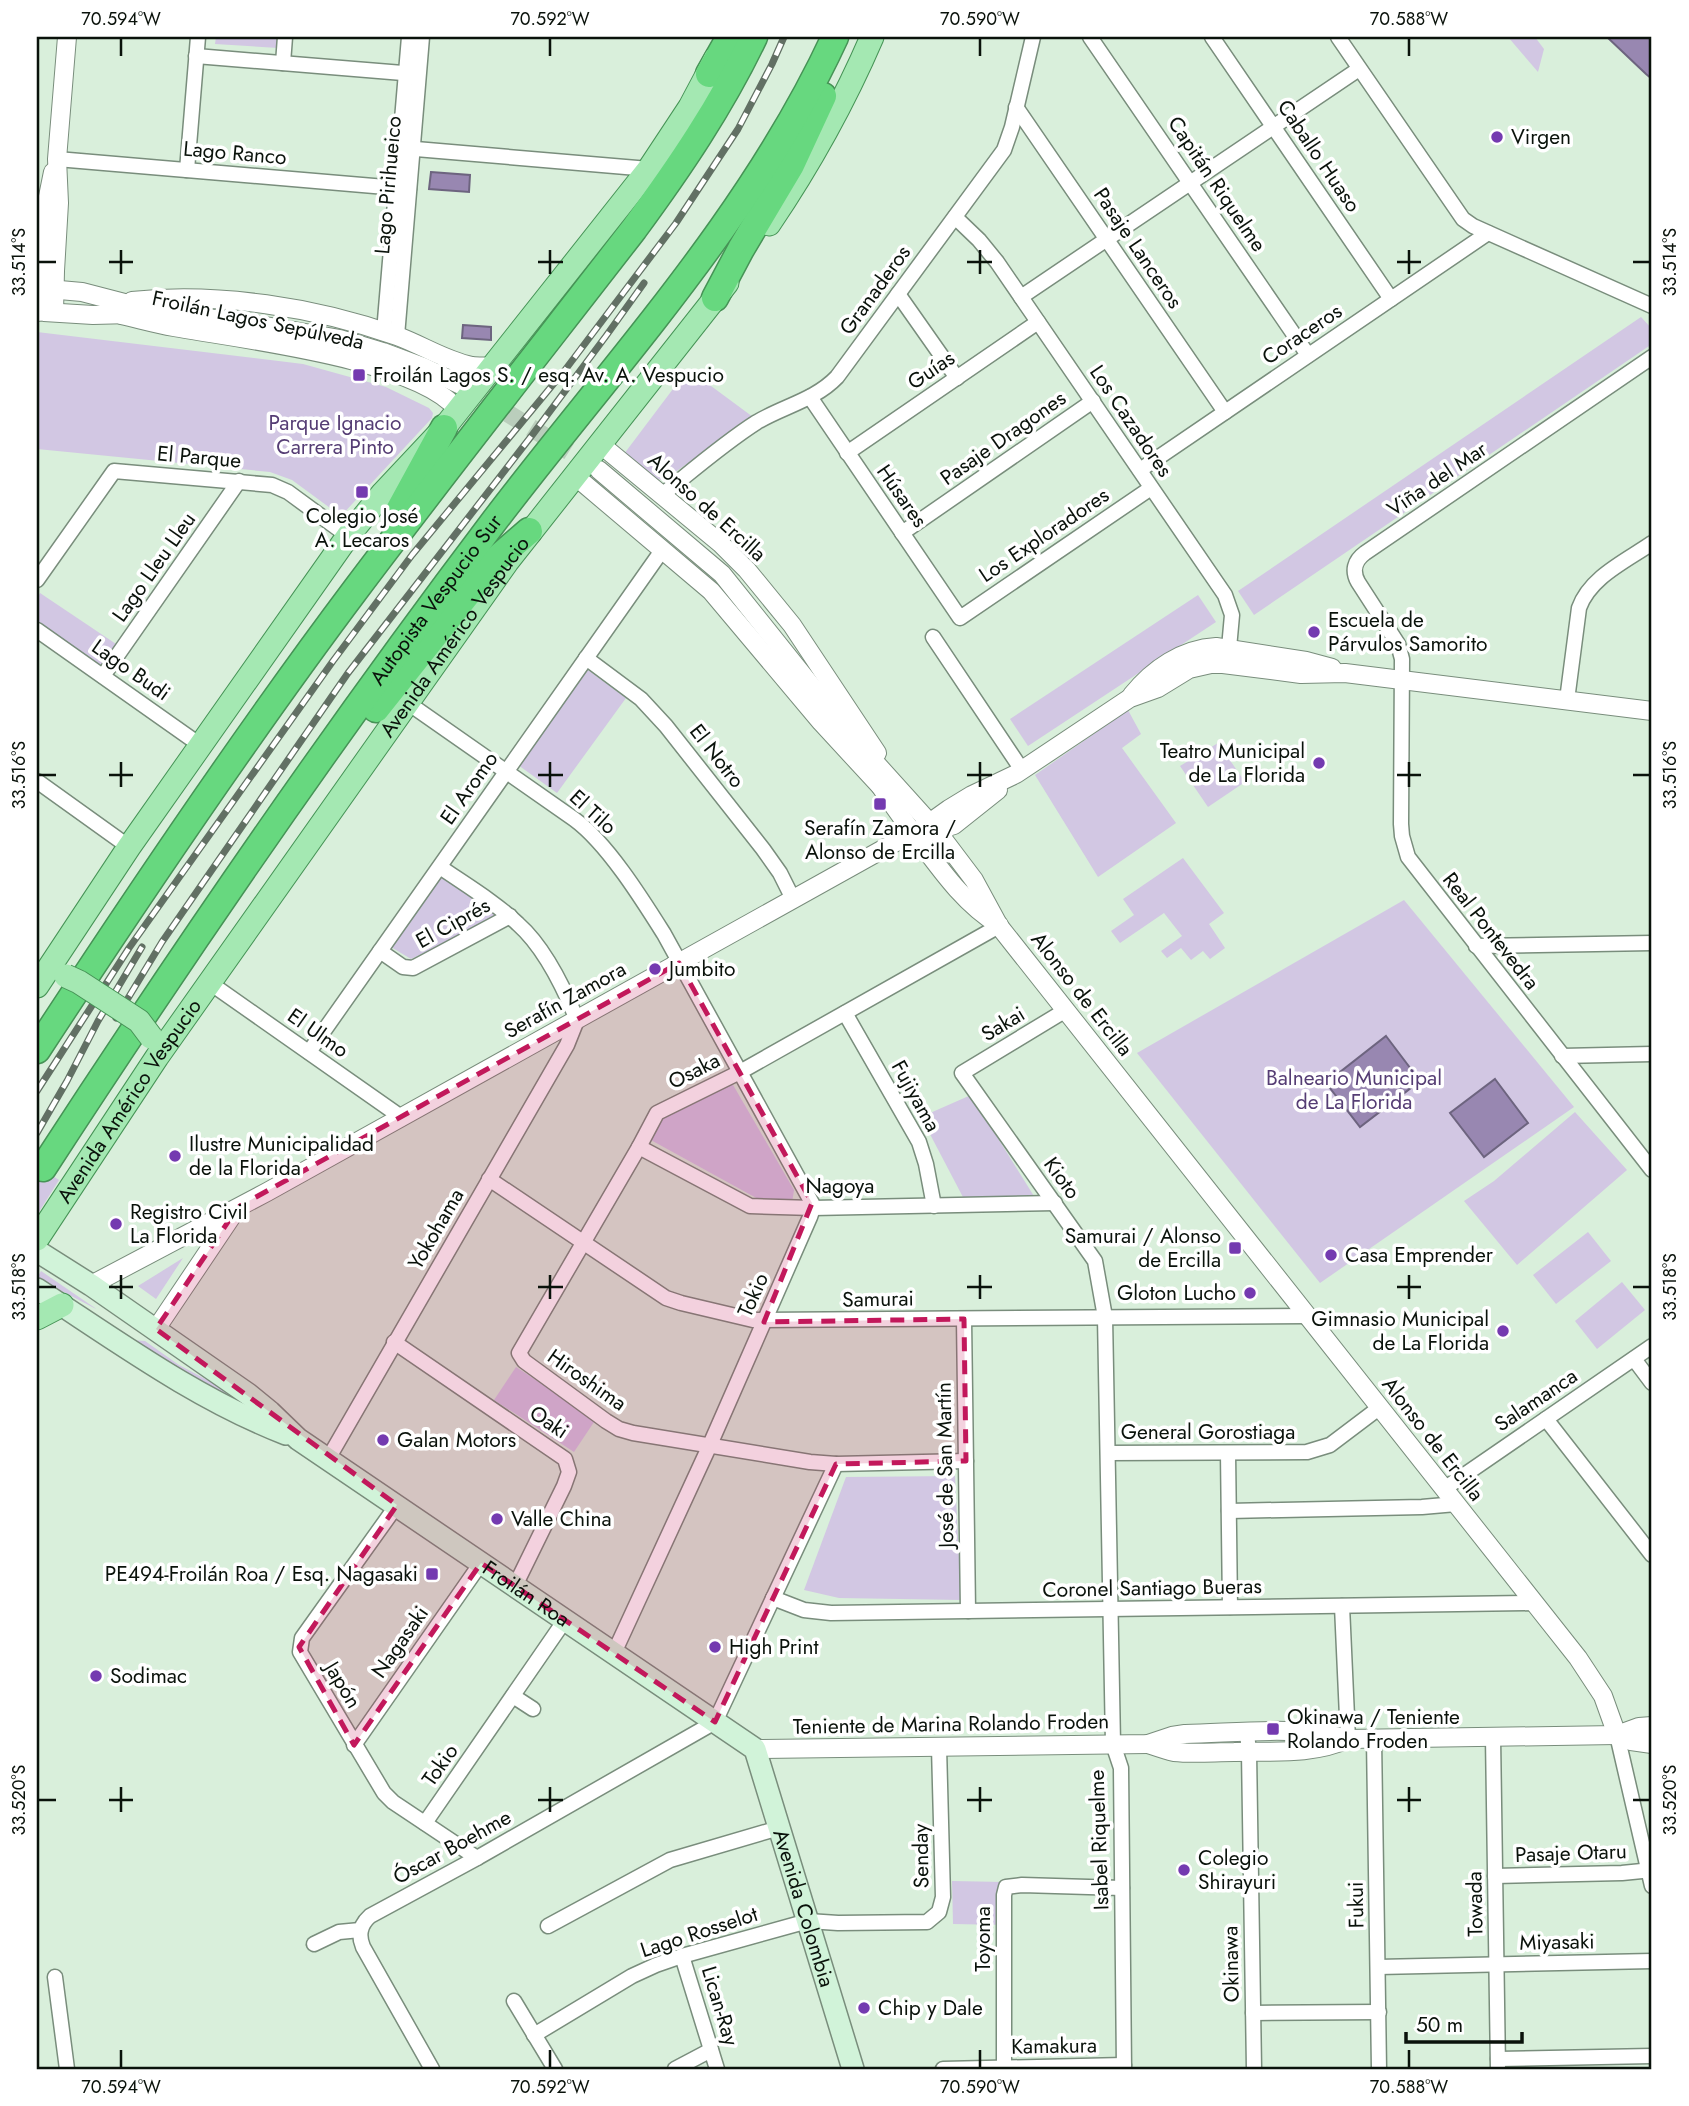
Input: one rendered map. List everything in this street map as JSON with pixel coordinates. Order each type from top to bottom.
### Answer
[{"type":"highway","points":[[709,74],[730,37]]},
{"type":"highway","points":[[37,1050],[202,803],[356,589],[663,189],[716,109],[754,37]]},
{"type":"highway","name":"Autopista Vespucio Sur","points":[[43,1168],[182,956],[305,779],[484,535],[717,236],[785,133],[835,37]]},
{"type":"highway","points":[[715,299],[803,141],[823,98],[843,37]]},
{"type":"highway","points":[[356,589],[451,419]]},
{"type":"highway","points":[[305,779],[366,721],[487,569],[529,531]]},
{"type":"main road","points":[[39,983],[129,847],[348,536],[494,367],[649,169],[709,74],[724,37]]},
{"type":"main road","name":"Avenida Américo Vespucio","points":[[37,1239],[154,1047],[210,983],[529,531],[715,299],[771,222],[805,169],[842,101],[872,37]]},
{"type":"main road","points":[[39,983],[66,976],[79,982],[139,1021],[154,1047]]},
{"type":"main road","name":"Froilán Roa","points":[[37,1251],[156,1329],[248,1394],[328,1459],[755,1749]]},
{"type":"main road","name":"Froilán Roa","points":[[37,1289],[167,1375],[271,1428],[299,1438]]},
{"type":"main road","points":[[37,1318],[62,1305]]},
{"type":"main road","points":[[107,1334],[156,1329]]},
{"type":"main road","name":"Avenida Colombia","points":[[755,1749],[853,2069]]},
{"type":"street","points":[[43,312],[43,289],[59,203],[57,159],[67,37]]},
{"type":"street","points":[[187,170],[198,37]]},
{"type":"street","points":[[284,63],[285,37]]},
{"type":"street","name":"Lago Pirihueico","points":[[391,334],[412,74],[409,37]]},
{"type":"street","name":"Lago Pirihueico","points":[[412,74],[422,37]]},
{"type":"street","name":"Granaderos","points":[[662,495],[758,422],[810,397],[837,377],[1004,150],[1033,37]]},
{"type":"street","name":"Capitán Riquelme","points":[[1090,37],[1308,355]]},
{"type":"street","name":"Caballo Huaso","points":[[1212,37],[1391,299]]},
{"type":"street","points":[[1338,37],[1463,219],[1488,233],[1652,306]]},
{"type":"street","points":[[196,56],[412,74]]},
{"type":"street","points":[[1021,297],[1359,69]]},
{"type":"street","name":"Pasaje Lanceros","points":[[1016,107],[1225,412]]},
{"type":"street","points":[[406,148],[649,169]]},
{"type":"street","name":"Lago Ranco","points":[[57,159],[403,188]]},
{"type":"street","name":"Los Cazadores","points":[[955,218],[988,250],[1228,600],[1232,615],[1228,657]]},
{"type":"street","name":"Coraceros","points":[[1140,470],[1488,233]]},
{"type":"street","name":"Froilán Lagos Sepúlveda","points":[[43,289],[82,292],[170,326],[344,358],[400,376],[442,394],[451,419]]},
{"type":"street","points":[[898,294],[957,378]]},
{"type":"street","name":"Froilán Lagos Sepúlveda","points":[[122,308],[166,297],[290,308],[391,334],[472,366],[494,367]]},
{"type":"street","name":"Froilán Lagos Sepúlveda","points":[[43,312],[122,308],[254,324],[340,339],[413,363],[461,385]]},
{"type":"street","name":"Guías","points":[[847,453],[1038,322]]},
{"type":"street","name":"Viña del Mar","points":[[1403,680],[1401,649],[1355,577],[1357,561],[1652,357]]},
{"type":"street","name":"Húsares","points":[[810,397],[960,618]]},
{"type":"street","name":"Pasaje Dragones","points":[[902,533],[1093,401]]},
{"type":"street","name":"Alonso de Ercilla","points":[[600,443],[720,543],[747,570],[792,625],[849,707],[914,834],[969,902],[999,926]]},
{"type":"street","name":"Alonso de Ercilla","points":[[599,470],[722,575],[888,785]]},
{"type":"street","name":"El Parque","points":[[37,580],[114,471],[272,485],[283,489],[348,536]]},
{"type":"street","name":"Alonso de Ercilla","points":[[575,476],[711,591],[821,722],[934,827],[974,880],[999,926],[1595,1682],[1617,1735],[1652,1886]]},
{"type":"street","name":"Lago Lleu Lleu","points":[[103,676],[239,481]]},
{"type":"street","name":"Los Exploradores","points":[[960,618],[1152,488]]},
{"type":"street","points":[[1567,700],[1579,608],[1585,594],[1599,580],[1652,543]]},
{"type":"street","name":"El Aromo","points":[[309,1052],[663,549]]},
{"type":"street","name":"Lago Budi","points":[[37,630],[200,745]]},
{"type":"street","points":[[933,637],[1019,772]]},
{"type":"street","name":"Serafín Zamora","points":[[91,1285],[401,1117],[793,899],[914,834],[934,827],[979,791],[1019,772],[1130,698],[1151,676],[1181,655],[1206,648],[1228,657],[1306,661],[1345,673],[1652,711]]},
{"type":"street","name":"El Notro","points":[[586,658],[641,699],[658,716],[763,849],[780,873],[793,899]]},
{"type":"street","name":"Real Pontevedra","points":[[1403,680],[1401,824],[1404,847],[1413,866],[1650,1164]]},
{"type":"street","name":"El Tilo","points":[[408,703],[582,824],[595,837],[655,919],[679,963]]},
{"type":"street","points":[[37,781],[129,847]]},
{"type":"street","name":"El Ciprés","points":[[440,867],[510,916],[525,930],[560,983],[577,1020]]},
{"type":"street","name":"El Ciprés","points":[[380,951],[406,968],[413,968],[510,916]]},
{"type":"street","name":"Osaka","points":[[524,1361],[519,1353],[523,1345],[657,1113],[740,1072],[999,926]]},
{"type":"street","points":[[1476,946],[1652,943]]},
{"type":"street","points":[[679,963],[810,1197],[813,1208]]},
{"type":"street","name":"El Ulmo","points":[[210,983],[401,1117]]},
{"type":"street","name":"Sakai","points":[[961,1073],[1066,1010]]},
{"type":"street","name":"Fujiyama","points":[[845,1013],[919,1142],[934,1206]]},
{"type":"street","name":"Yokohama","points":[[328,1459],[567,1045],[577,1020]]},
{"type":"street","points":[[1562,1056],[1652,1054]]},
{"type":"street","name":"Kioto","points":[[961,1073],[1096,1261],[1105,1317]]},
{"type":"street","name":"Nagoya","points":[[639,1147],[750,1206],[813,1208],[1055,1203]]},
{"type":"street","name":"Samurai","points":[[489,1179],[666,1298],[681,1304],[764,1321],[1306,1315]]},
{"type":"street","name":"Serafín Zamora","points":[[156,1329],[237,1207]]},
{"type":"street","name":"Tokio","points":[[614,1653],[709,1447],[813,1208]]},
{"type":"street","name":"Isabel Riquelme","points":[[1105,1317],[1114,1744],[1121,1768],[1124,2067]]},
{"type":"street","name":"José de San Martín","points":[[964,1319],[968,1611]]},
{"type":"street","name":"Oaki","points":[[394,1342],[565,1458],[569,1472],[564,1486],[515,1586]]},
{"type":"street","name":"Salamanca","points":[[1444,1489],[1652,1346]]},
{"type":"street","points":[[1634,1359],[1652,1382]]},
{"type":"street","name":"Hiroshima","points":[[524,1361],[619,1429],[709,1447],[810,1462],[836,1464],[966,1461]]},
{"type":"street","name":"General Gorostiaga","points":[[1108,1453],[1315,1451],[1336,1440],[1379,1408]]},
{"type":"street","points":[[1546,1419],[1652,1555]]},
{"type":"street","points":[[1228,1453],[1230,1607]]},
{"type":"street","points":[[715,1722],[836,1464]]},
{"type":"street","points":[[1229,1511],[1456,1504]]},
{"type":"street","name":"Japón","points":[[397,1505],[302,1638],[299,1647],[302,1657],[384,1793],[477,1858]]},
{"type":"street","name":"Nagasaki","points":[[354,1745],[481,1563]]},
{"type":"street","name":"Coronel Santiago Bueras","points":[[773,1598],[804,1610],[821,1612],[1534,1603]]},
{"type":"street","points":[[1342,1606],[1348,1739]]},
{"type":"street","name":"Tokio","points":[[425,1823],[565,1620]]},
{"type":"street","points":[[513,1696],[533,1709]]},
{"type":"street","name":"Óscar Boehme","points":[[314,1944],[339,1932],[360,1930],[370,1916],[715,1722]]},
{"type":"street","name":"Teniente de Marina Rolando Froden","points":[[1148,1744],[1185,1734],[1304,1732],[1348,1739],[1617,1735],[1639,1727],[1652,1726]]},
{"type":"street","name":"Okinawa","points":[[1247,1733],[1254,2069]]},
{"type":"street","name":"Teniente de Marina Rolando Froden","points":[[1617,1735],[1631,1741],[1652,1744]]},
{"type":"street","name":"Towada","points":[[1493,1737],[1498,2064]]},
{"type":"street","name":"Teniente de Marina Rolando Froden","points":[[755,1749],[1148,1744],[1184,1753],[1249,1752],[1320,1748],[1348,1739]]},
{"type":"street","name":"Fukui","points":[[1374,1739],[1379,2069]]},
{"type":"street","name":"Senday","points":[[808,1921],[927,1922],[939,1912],[943,1898],[939,1746]]},
{"type":"street","points":[[548,1926],[670,1860],[779,1828]]},
{"type":"street","name":"Pasaje Otaru","points":[[1495,1876],[1650,1870]]},
{"type":"street","name":"Toyoma","points":[[1004,2068],[1006,1887],[1022,1885],[1122,1888]]},
{"type":"street","name":"Lago Rosselot","points":[[534,2035],[632,1976],[656,1965],[808,1921]]},
{"type":"street","points":[[360,1930],[363,1947],[432,2069]]},
{"type":"street","name":"Lican-Ray","points":[[682,1956],[717,2069]]},
{"type":"street","name":"Miyasaki","points":[[1378,1967],[1652,1961]]},
{"type":"street","points":[[55,1977],[67,2069]]},
{"type":"street","points":[[514,2001],[555,2069]]},
{"type":"street","points":[[1253,2013],[1378,2012]]},
{"type":"street","points":[[675,2069],[711,2050]]},
{"type":"street","points":[[1498,2064],[1652,2056]]},
{"type":"street","name":"Kamakura","points":[[943,2069],[1124,2067]]},
{"type":"highlighted area","points":[[679,963],[812,1203],[764,1322],[964,1319],[966,1461],[836,1464],[715,1722],[481,1563],[354,1745],[299,1647],[397,1505],[156,1329],[238,1207]]},
{"type":"green space","points":[[216,37],[278,37],[278,48],[215,44]]},
{"type":"green space","points":[[1508,37],[1535,37],[1544,49],[1538,72]]},
{"type":"green space","points":[[1641,317],[1652,329],[1652,344],[1254,615],[1238,591]]},
{"type":"green space","name":"Parque Ignacio Carrera Pinto","points":[[37,332],[303,364],[386,387],[429,408],[433,413],[432,418],[341,516],[292,480],[270,472],[37,449]]},
{"type":"green space","points":[[688,369],[753,417],[664,480],[656,479],[624,454]]},
{"type":"green space","points":[[40,593],[116,644],[101,665],[37,622],[37,599]]},
{"type":"green space","points":[[1198,595],[1216,622],[1028,746],[1010,719]]},
{"type":"green space","points":[[588,670],[626,698],[557,793],[518,765]]},
{"type":"green space","points":[[1128,710],[1141,734],[1122,748],[1176,823],[1098,877],[1035,775]]},
{"type":"green space","points":[[1218,743],[1245,782],[1208,807],[1180,766]]},
{"type":"green space","points":[[1183,858],[1224,913],[1209,924],[1225,948],[1210,959],[1203,951],[1191,960],[1181,948],[1167,958],[1161,951],[1182,936],[1164,913],[1120,943],[1111,931],[1134,915],[1123,899]]},
{"type":"green space","points":[[443,873],[499,913],[497,918],[411,959],[391,947]]},
{"type":"green space","name":"Balneario Municipal de La Florida","points":[[1404,900],[1574,1107],[1320,1283],[1137,1053]]},
{"type":"green space","points":[[729,1078],[794,1190],[792,1203],[760,1200],[649,1139],[662,1118]]},
{"type":"green space","points":[[971,1095],[1037,1201],[965,1201],[921,1117]]},
{"type":"green space","points":[[1575,1112],[1627,1170],[1517,1265],[1464,1201],[1494,1181]]},
{"type":"green space","points":[[37,1166],[59,1180],[37,1215]]},
{"type":"green space","points":[[1588,1232],[1611,1261],[1556,1304],[1533,1275]]},
{"type":"green space","points":[[183,1258],[156,1299],[138,1286]]},
{"type":"green space","points":[[41,1271],[95,1308],[96,1309],[37,1278]]},
{"type":"green space","points":[[1622,1282],[1645,1310],[1597,1349],[1575,1321]]},
{"type":"green space","points":[[131,1340],[145,1341],[179,1365],[247,1401],[250,1410]]},
{"type":"green space","points":[[516,1367],[596,1419],[574,1452],[494,1400]]},
{"type":"green space","points":[[955,1476],[961,1600],[839,1598],[804,1590],[846,1477]]},
{"type":"green space","points":[[952,1881],[1004,1882],[1004,1925],[953,1924]]},
{"type":"shaded area","points":[[1607,37],[1651,37],[1652,79],[1646,74]]},
{"type":"shaded area","points":[[431,172],[470,175],[469,192],[429,189]]},
{"type":"shaded area","points":[[463,325],[491,327],[491,340],[462,338]]},
{"type":"shaded area","points":[[1386,1036],[1420,1081],[1360,1127],[1326,1083]]},
{"type":"shaded area","points":[[1495,1079],[1528,1123],[1484,1157],[1450,1113]]},
{"type":"tunnel","points":[[462,385],[596,468]]},
{"type":"railway","points":[[37,1091],[129,948],[333,661],[412,555],[565,370],[676,223],[738,129],[784,37]]},
{"type":"railway","points":[[116,1018],[162,942],[348,673],[533,434],[644,283]]},
{"type":"railway","points":[[37,1133],[142,947]]},
{"type":"place","name":"Virgen","points":[[1497,137]]},
{"type":"place","name":"Froilán Lagos S. / esq. Av. A. Vespucio","points":[[359,375]]},
{"type":"place","name":"Colegio José A. Lecaros","points":[[362,492]]},
{"type":"place","name":"Escuela de Párvulos Samorito","points":[[1314,632]]},
{"type":"place","name":"Teatro Municipal de La Florida","points":[[1319,763]]},
{"type":"place","name":"Serafín Zamora / Alonso de Ercilla","points":[[880,804]]},
{"type":"place","name":"Jumbito","points":[[655,969]]},
{"type":"place","name":"Ilustre Municipalidad de la Florida","points":[[175,1156]]},
{"type":"place","name":"Registro Civil La Florida","points":[[116,1224]]},
{"type":"place","name":"Samurai / Alonso de Ercilla","points":[[1235,1248]]},
{"type":"place","name":"Casa Emprender","points":[[1331,1255]]},
{"type":"place","name":"Gloton Lucho","points":[[1250,1293]]},
{"type":"place","name":"Gimnasio Municipal de La Florida","points":[[1503,1331]]},
{"type":"place","name":"Galan Motors","points":[[383,1440]]},
{"type":"place","name":"Valle China","points":[[497,1519]]},
{"type":"place","name":"PE494-Froilán Roa / Esq. Nagasaki","points":[[432,1574]]},
{"type":"place","name":"High Print","points":[[715,1647]]},
{"type":"place","name":"Sodimac","points":[[96,1676]]},
{"type":"place","name":"Okinawa / Teniente Rolando Froden","points":[[1273,1729]]},
{"type":"place","name":"Colegio Shirayuri","points":[[1184,1870]]},
{"type":"place","name":"Chip y Dale","points":[[864,2008]]}]
